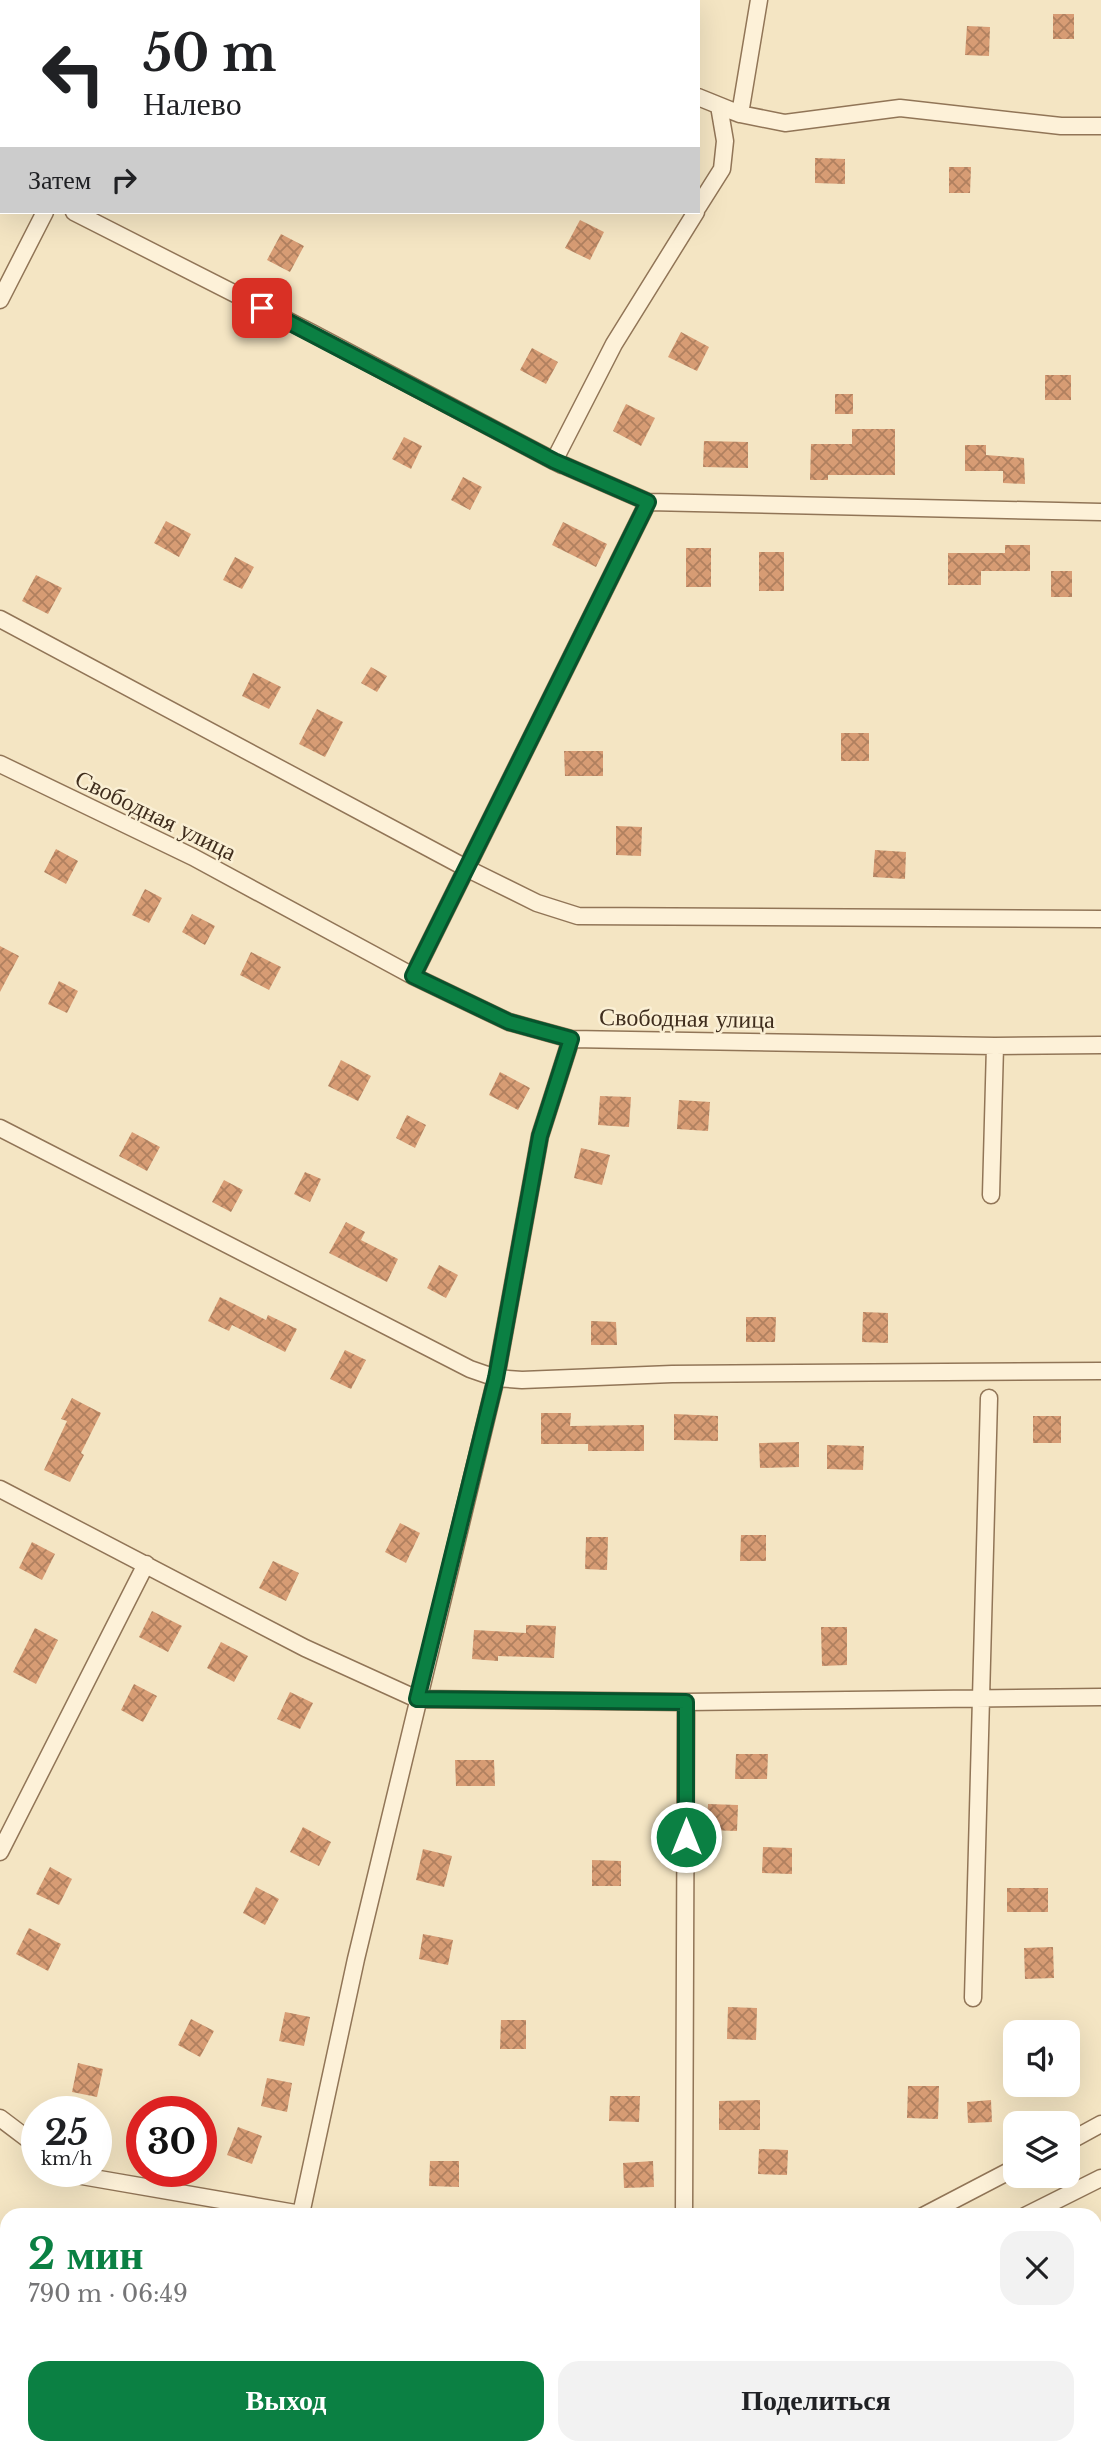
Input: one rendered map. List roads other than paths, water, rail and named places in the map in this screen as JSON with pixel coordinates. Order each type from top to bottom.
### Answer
[{"type":"street","points":[[740,114],[759,0]]},
{"type":"street","points":[[700,98],[740,114],[785,123],[900,108],[1060,126],[1101,126]]},
{"type":"street","points":[[700,205],[722,169],[725,141],[719,106]]},
{"type":"street","points":[[0,300],[44,214]]},
{"type":"street","points":[[78,214],[312,333],[554,461],[648,502],[1101,512]]},
{"type":"street","points":[[554,461],[614,344],[695,214]]},
{"type":"street","points":[[413,976],[648,502]]},
{"type":"street","points":[[0,619],[466,869],[537,903],[578,916],[1101,919]]},
{"type":"street","name":"Свободная улица","points":[[0,764],[193,857],[413,976],[509,1022],[571,1039],[995,1046],[1101,1045]]},
{"type":"street","points":[[306,2208],[356,1959],[496,1378],[540,1136],[571,1039]]},
{"type":"street","points":[[991,1195],[995,1046]]},
{"type":"street","points":[[0,1128],[470,1369],[496,1378],[522,1380],[672,1374],[1101,1371]]},
{"type":"street","points":[[972,1998],[989,1398]]},
{"type":"street","points":[[0,1489],[305,1648],[417,1699],[686,1702],[1101,1697]]},
{"type":"street","points":[[0,1852],[146,1564]]},
{"type":"street","points":[[684,2208],[686,1702]]},
{"type":"street","points":[[0,2118],[21,2134]]},
{"type":"street","points":[[1080,2135],[1101,2124]]},
{"type":"street","points":[[938,2208],[1003,2174]]},
{"type":"street","points":[[1041,2208],[1101,2178]]},
{"type":"street","points":[[112,2181],[265,2208]]}]
